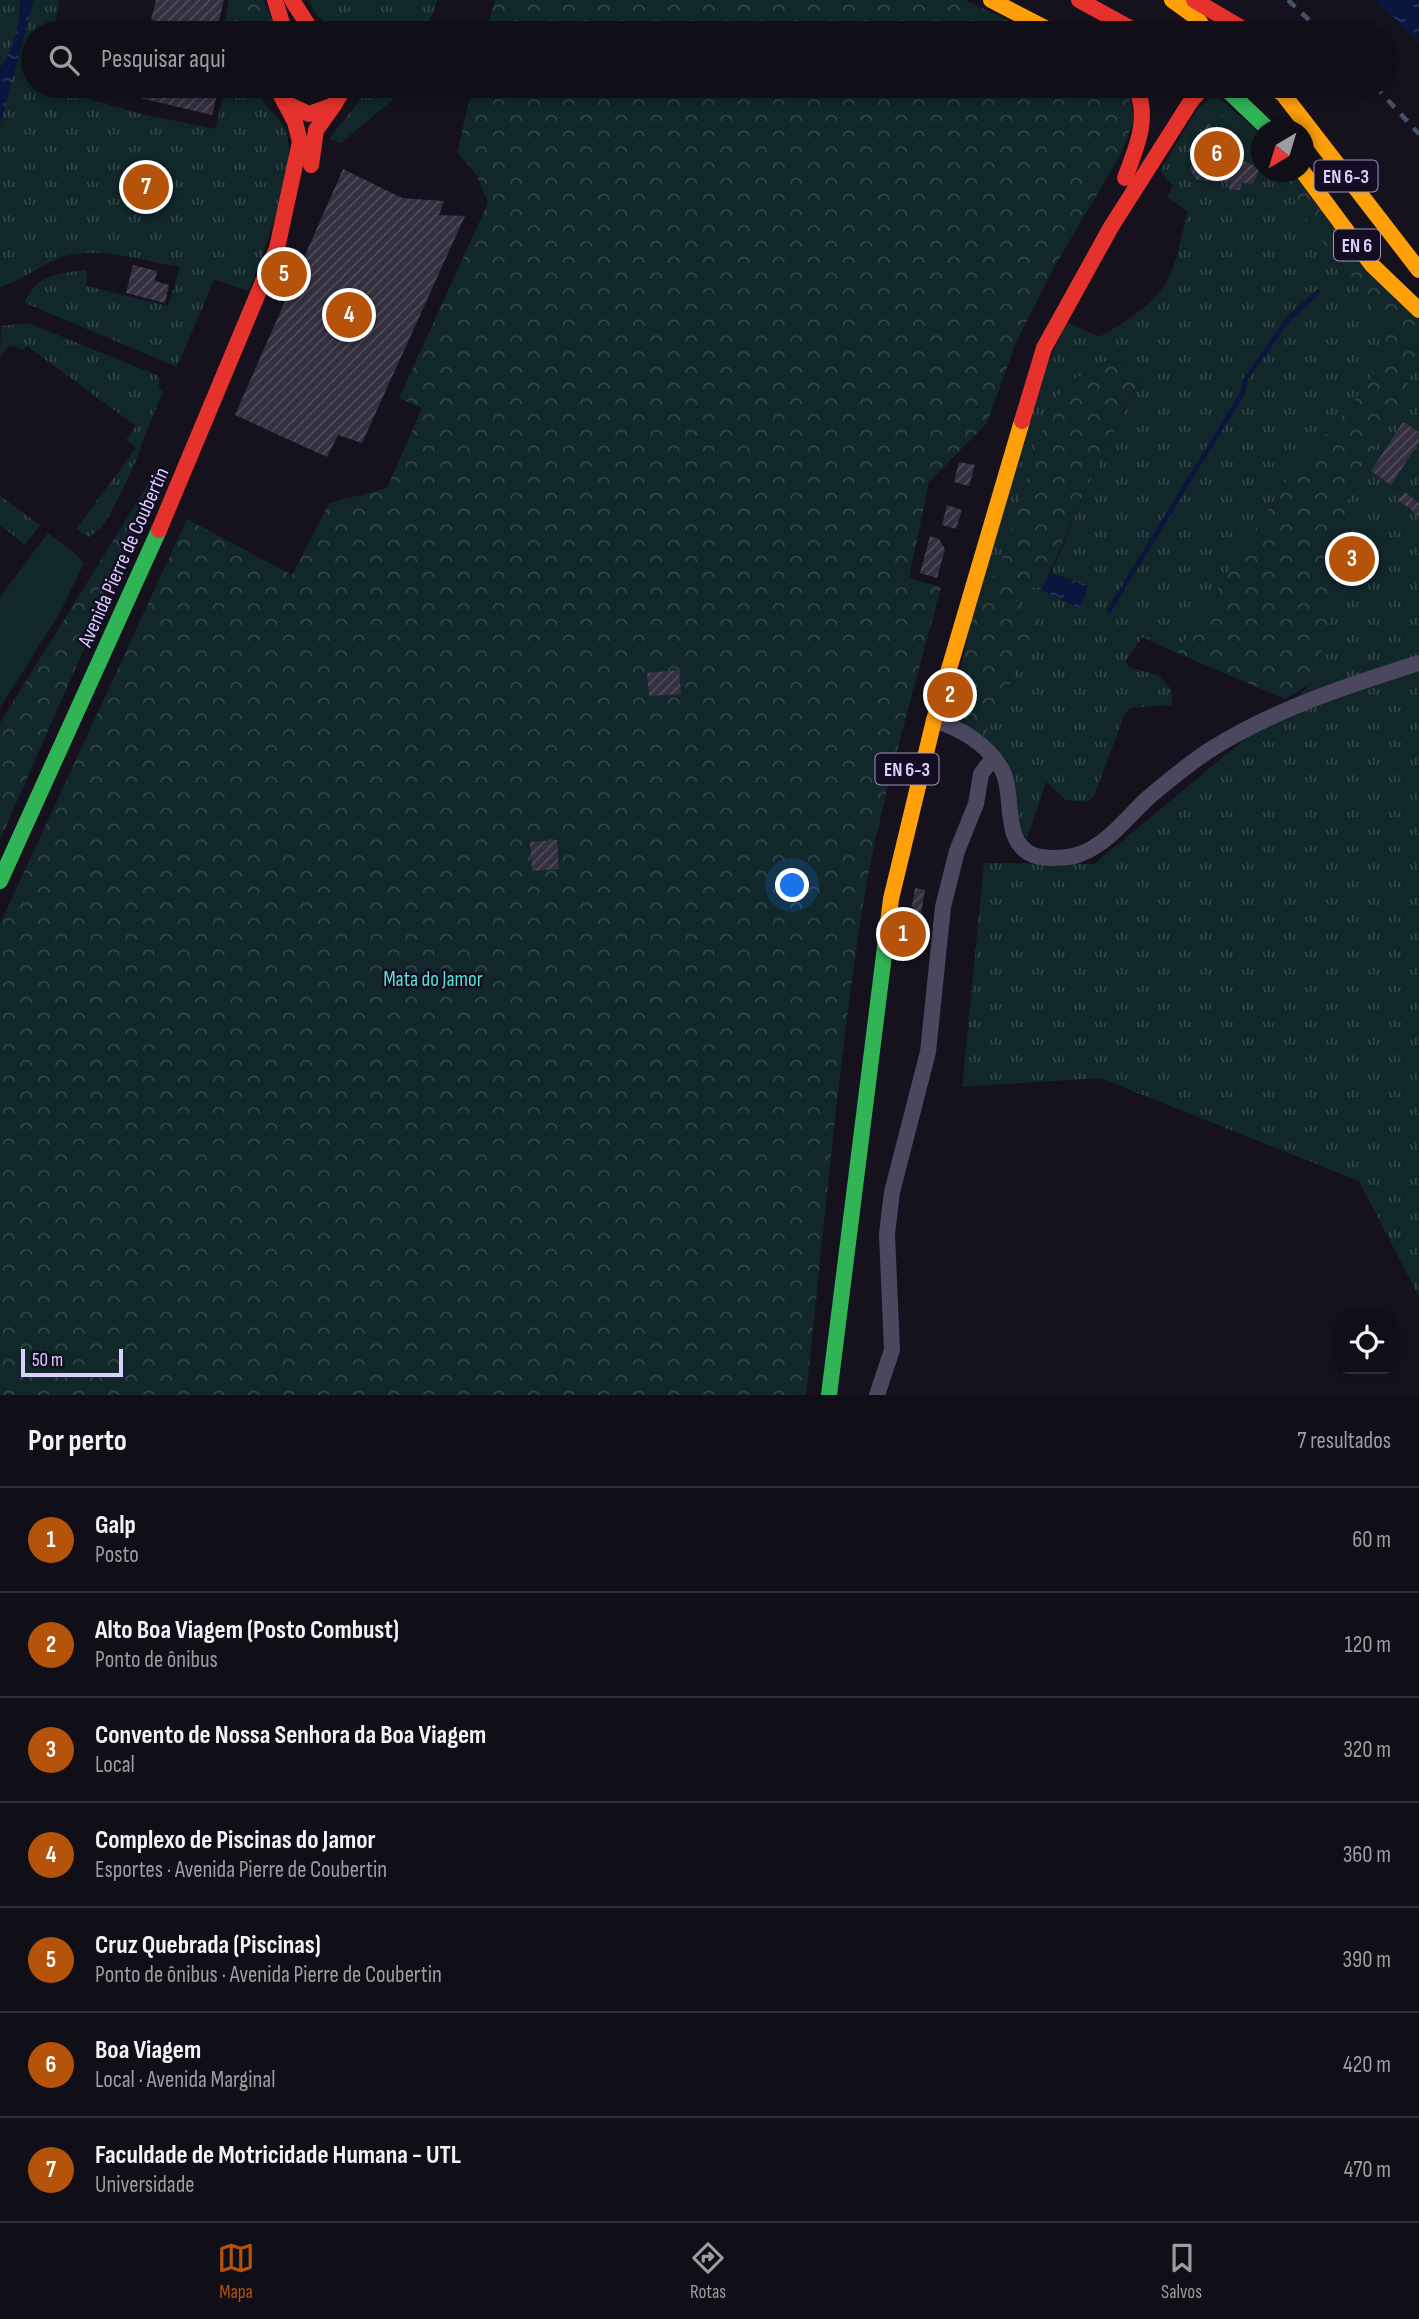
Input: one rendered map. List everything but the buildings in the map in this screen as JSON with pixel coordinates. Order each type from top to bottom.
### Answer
[{"type":"main road","points":[[275,0],[281,21]]},
{"type":"main road","points":[[292,0],[305,21]]},
{"type":"main road","points":[[992,0],[1032,21]]},
{"type":"main road","points":[[1079,0],[1117,21]]},
{"type":"main road","points":[[1172,0],[1186,7],[1199,21]]},
{"type":"main road","points":[[1194,0],[1230,21]]},
{"type":"main road","name":"Avenida Pierre de Coubertin","points":[[277,248],[300,142],[295,122],[282,98]]},
{"type":"main road","name":"Avenida Pierre de Coubertin","points":[[0,881],[192,457],[277,248],[301,205],[307,187],[316,130],[338,98]]},
{"type":"main road","points":[[1125,178],[1142,129],[1142,107],[1139,98]]},
{"type":"main road","name":"EN 6-3","points":[[815,1395],[868,961],[894,817],[1009,408],[1032,342],[1064,279],[1125,178],[1181,98]]},
{"type":"main road","name":"EN 6-3","points":[[829,1395],[891,899],[934,720],[1044,348],[1182,98]]},
{"type":"main road","points":[[1236,98],[1258,119]]},
{"type":"main road","name":"EN 6-3","points":[[1286,98],[1419,271]]},
{"type":"main road","points":[[285,103],[309,114],[334,106]]},
{"type":"main road","name":"EN 6","points":[[1336,135],[1419,243]]},
{"type":"main road","name":"EN 6","points":[[1310,182],[1372,265],[1419,310]]},
{"type":"street","points":[[934,720],[957,727],[993,758],[1006,780],[1009,814],[1021,847],[1034,855],[1080,855],[1121,824],[1150,796],[1224,742],[1285,708],[1419,663]]},
{"type":"street","points":[[877,1395],[892,1350],[887,1234],[892,1192],[928,1052],[943,907],[957,851],[976,804],[981,774],[993,758]]},
{"type":"green space","points":[[0,0],[59,0],[56,21],[21,21],[21,98],[86,98],[137,113],[215,129],[223,98],[262,98],[285,128],[289,151],[283,191],[249,291],[214,280],[177,367],[25,303],[41,281],[58,274],[86,270],[87,286],[168,306],[180,267],[117,255],[85,253],[55,260],[0,287]]},
{"type":"green space","points":[[229,0],[263,0],[272,21],[225,21]]},
{"type":"green space","points":[[308,0],[438,0],[429,21],[323,21]]},
{"type":"green space","points":[[495,0],[965,0],[1010,21],[489,21]]},
{"type":"green space","points":[[395,98],[341,143],[329,139],[360,100]]},
{"type":"green space","name":"Mata do Jamor","points":[[470,98],[1130,98],[1134,119],[1121,154],[1056,264],[1017,340],[987,423],[929,482],[909,578],[941,587],[887,789],[862,911],[838,1092],[806,1395],[0,1395],[0,924],[187,519],[292,575],[329,503],[387,488],[422,408],[399,398],[488,203],[476,174],[457,152]]},
{"type":"green space","points":[[1210,98],[1219,98],[1251,126],[1251,145],[1208,100]]},
{"type":"green space","points":[[1208,100],[1251,145],[1251,182],[1287,182],[1311,228],[1350,274],[1372,307],[1386,337],[1377,370],[1337,423],[1295,467],[1177,653],[1142,637],[1125,662],[1131,668],[1158,675],[1172,690],[1172,705],[1130,708],[1124,716],[1094,796],[1086,802],[1066,800],[1046,782],[1027,838],[1017,830],[1008,761],[983,739],[1040,620],[1012,598],[1019,583],[1040,589],[1051,573],[1086,489],[1140,379],[1120,363],[1107,361],[1073,380],[1050,404],[1000,566],[974,606],[1043,374],[1067,322],[1099,337],[1148,304],[1161,290],[1171,272],[1188,211],[1167,197],[1173,186],[1160,171],[1197,109]]},
{"type":"green space","points":[[1285,182],[1301,182],[1419,318],[1419,349],[1399,410],[1364,461],[1349,496],[1337,556],[1337,586],[1315,681],[1285,699],[1177,653],[1295,467],[1337,423],[1377,370],[1386,338],[1372,307],[1350,274],[1311,228]]},
{"type":"green space","points":[[28,323],[159,376],[159,388],[163,392],[136,461],[106,521],[88,537],[76,529],[136,448],[126,440],[136,426],[27,346],[23,350],[10,345],[0,356],[1,326]]},
{"type":"green space","points":[[1419,349],[1419,1297],[1359,1181],[1100,1078],[962,1087],[984,863],[1094,864],[1315,681],[1337,586],[1337,556],[1349,496],[1364,461],[1399,410]]},
{"type":"green space","points":[[1107,361],[1119,363],[1140,378],[1086,489],[1042,590],[1020,583],[1012,598],[1040,620],[983,739],[951,713],[974,606],[1000,566],[1050,404],[1073,380]]},
{"type":"green space","points":[[161,474],[0,840],[0,723],[153,476]]},
{"type":"green space","points":[[0,496],[40,525],[25,545],[0,525]]},
{"type":"green space","points":[[48,533],[73,551],[84,563],[61,611],[0,708],[0,597]]},
{"type":"water","points":[[20,0],[34,0],[28,21],[21,21],[21,48],[0,125],[0,67],[9,54],[19,17]]},
{"type":"water","points":[[1376,0],[1419,0],[1419,43],[1398,21]]},
{"type":"water","points":[[1051,573],[1088,586],[1080,609],[1040,589]]},
{"type":"waterway","points":[[1109,611],[1243,392],[1245,380],[1289,318],[1318,292]]},
{"type":"railway","points":[[1288,0],[1310,21]]},
{"type":"railway","points":[[1386,98],[1419,134]]},
{"type":"traffic: fast","points":[[1236,98],[1258,119]]},
{"type":"traffic: fast","points":[[0,881],[159,530]]},
{"type":"traffic: fast","points":[[829,1395],[887,931]]},
{"type":"traffic: slow","points":[[991,0],[1032,21]]},
{"type":"traffic: slow","points":[[1172,0],[1199,21]]},
{"type":"traffic: slow","points":[[1286,98],[1419,270]]},
{"type":"traffic: slow","points":[[1310,182],[1372,265],[1419,310]]},
{"type":"traffic: slow","points":[[887,931],[891,899],[934,720],[1022,421]]},
{"type":"traffic: jam","points":[[275,0],[281,21]]},
{"type":"traffic: jam","points":[[292,0],[305,21]]},
{"type":"traffic: jam","points":[[1079,0],[1117,21]]},
{"type":"traffic: jam","points":[[1194,0],[1230,21]]},
{"type":"traffic: jam","points":[[282,98],[285,103],[309,114],[334,105],[338,98]]},
{"type":"traffic: jam","points":[[1125,178],[1140,132],[1140,98]]},
{"type":"traffic: jam","points":[[1022,421],[1044,348],[1111,227],[1194,98]]},
{"type":"traffic: jam","points":[[159,530],[277,248],[300,142],[295,122],[285,103]]},
{"type":"traffic: jam","points":[[311,165],[316,130],[334,105]]},
{"type":"place","name":"Boa Viagem","points":[[1217,154]]},
{"type":"place","name":"Faculdade de Motricidade Humana - UTL","points":[[146,187]]},
{"type":"place","name":"Cruz Quebrada (Piscinas)","points":[[284,274]]},
{"type":"place","name":"Complexo de Piscinas do Jamor","points":[[349,315]]},
{"type":"place","name":"Convento de Nossa Senhora da Boa Viagem","points":[[1352,559]]},
{"type":"place","name":"Alto Boa Viagem (Posto Combust)","points":[[950,695]]},
{"type":"place","name":"Galp","points":[[903,934]]}]
